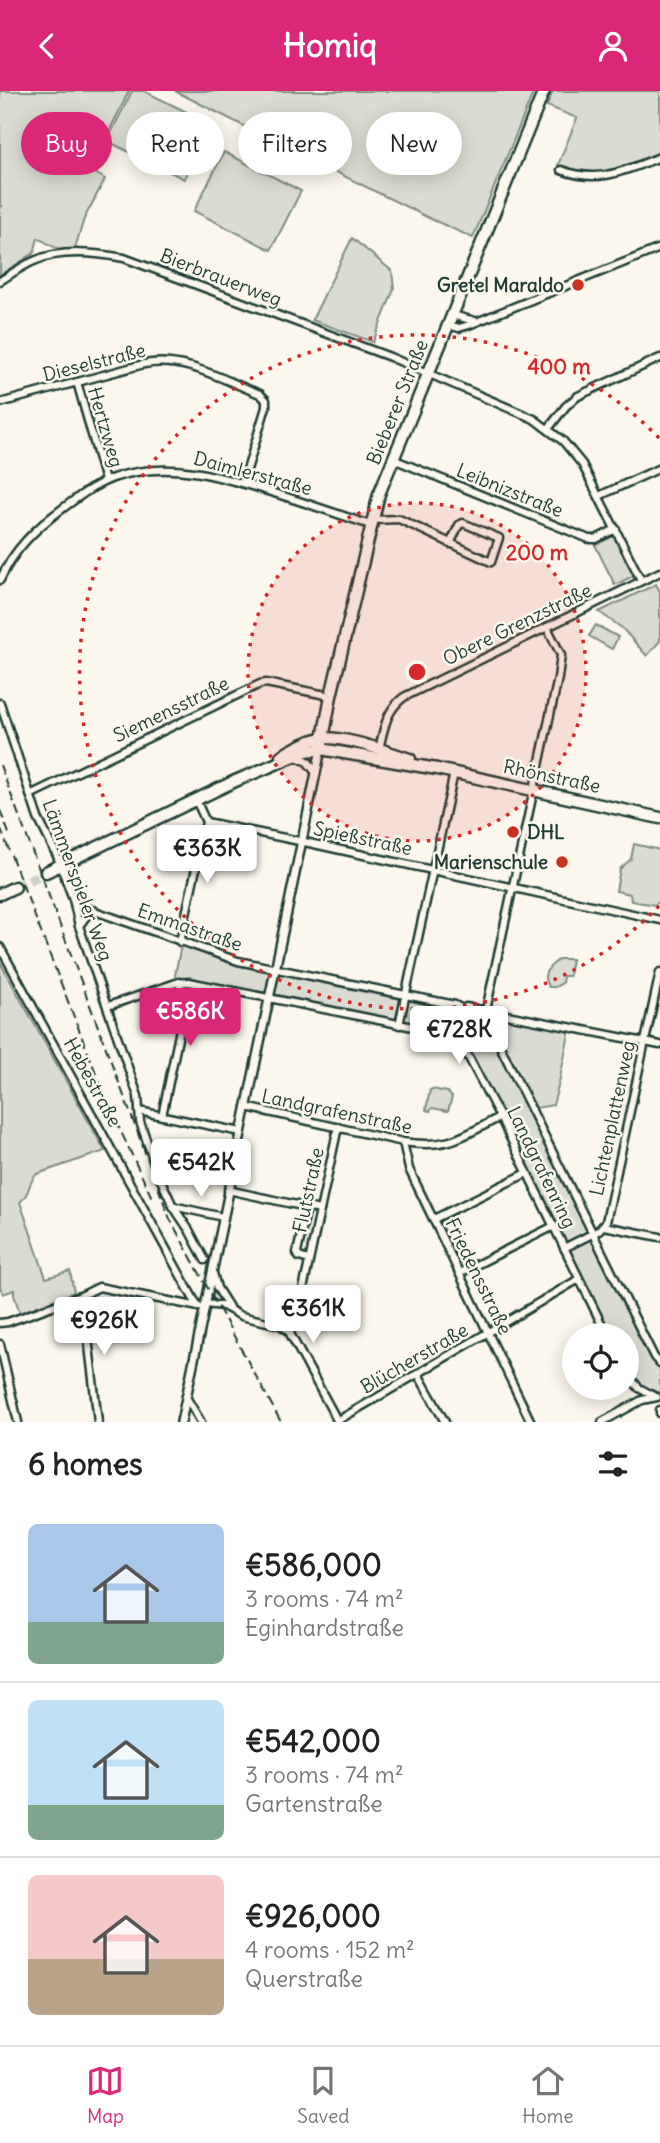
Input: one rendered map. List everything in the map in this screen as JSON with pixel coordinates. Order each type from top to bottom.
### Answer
[{"type":"main road","name":"Bieberer Straße","points":[[322,744],[379,494],[544,91]]},
{"type":"main road","points":[[46,872],[233,782],[304,744],[322,744]]},
{"type":"main road","name":"Rhönstraße","points":[[322,744],[379,749],[437,769]]},
{"type":"main road","name":"Rhönstraße","points":[[322,744],[660,818]]},
{"type":"main road","points":[[233,782],[322,744]]},
{"type":"main road","points":[[0,894],[15,887]]},
{"type":"street","points":[[561,170],[602,177],[660,157]]},
{"type":"street","points":[[450,320],[459,328],[660,248]]},
{"type":"street","name":"Bierbrauerweg","points":[[0,281],[36,260],[54,255],[124,258],[390,357],[519,412],[548,429],[577,457],[641,580]]},
{"type":"street","points":[[548,429],[566,405],[578,396],[660,358]]},
{"type":"street","name":"Dieselstraße","points":[[0,403],[144,364],[172,362],[260,394],[264,398],[266,407],[243,483]]},
{"type":"street","name":"Hertzweg","points":[[77,381],[105,481]]},
{"type":"street","name":"Leibnizstraße","points":[[393,459],[590,540],[616,529]]},
{"type":"street","points":[[599,496],[660,468]]},
{"type":"street","name":"Daimlerstraße","points":[[0,580],[14,554],[35,530],[105,481],[140,472],[169,470],[204,473],[371,522],[399,519],[450,544],[491,562],[499,538],[462,523],[450,544]]},
{"type":"street","name":"Obere Grenzstraße","points":[[379,749],[387,716],[400,700],[660,572]]},
{"type":"street","points":[[108,1006],[179,982],[189,982],[458,1037],[481,1019],[486,1010],[561,661],[560,651],[547,627]]},
{"type":"street","name":"Siemensstraße","points":[[30,795],[260,684],[331,696]]},
{"type":"street","name":"Lämmerspieler Weg","points":[[0,703],[38,818],[73,899],[79,926],[138,1096],[140,1122],[173,1206],[205,1260]]},
{"type":"street","name":"Bieberer Straße","points":[[181,1422],[202,1306],[214,1264],[322,744]]},
{"type":"street","points":[[295,756],[307,761],[317,772]]},
{"type":"street","points":[[399,1025],[454,773]]},
{"type":"street","points":[[180,942],[206,822],[196,800]]},
{"type":"street","name":"Spießstraße","points":[[206,822],[660,920]]},
{"type":"street","name":"Emmastraße","points":[[73,899],[97,912],[180,942],[238,961],[274,968]]},
{"type":"street","points":[[79,926],[88,915],[97,912]]},
{"type":"street","name":"Hebestraße","points":[[0,947],[202,1306]]},
{"type":"street","name":"Landgrafenring","points":[[274,968],[660,1045]]},
{"type":"street","name":"Lichtenplattenweg","points":[[564,1248],[604,1226],[660,972]]},
{"type":"street","points":[[162,1116],[184,1009],[179,982]]},
{"type":"street","name":"Landgrafenring","points":[[459,1007],[481,1019],[498,1042],[654,1357],[660,1364]]},
{"type":"street","name":"Landgrafenring","points":[[458,1037],[601,1323]]},
{"type":"street","name":"Landgrafenstraße","points":[[246,1107],[425,1145],[445,1144],[500,1117]]},
{"type":"street","points":[[139,1111],[241,1132]]},
{"type":"street","name":"Flutstraße","points":[[290,1332],[296,1322],[338,1127]]},
{"type":"street","name":"Friedensstraße","points":[[403,1142],[409,1169],[531,1422]]},
{"type":"street","points":[[434,1219],[527,1173]]},
{"type":"street","points":[[228,1190],[320,1210]]},
{"type":"street","points":[[173,1206],[223,1217]]},
{"type":"street","name":"Flutstraße","points":[[307,1207],[297,1253],[299,1257],[309,1260]]},
{"type":"street","points":[[460,1273],[554,1226]]},
{"type":"street","points":[[604,1226],[660,1237]]},
{"type":"street","points":[[214,1264],[217,1288],[233,1311]]},
{"type":"street","name":"Blücherstraße","points":[[338,1422],[579,1279]]},
{"type":"street","points":[[0,1323],[103,1287],[202,1306],[223,1306],[248,1318],[280,1325],[290,1332],[338,1422]]},
{"type":"street","points":[[83,1295],[98,1422]]},
{"type":"street","points":[[0,1344],[18,1422]]},
{"type":"street","points":[[418,1374],[445,1422]]},
{"type":"street","points":[[639,1388],[658,1397]]},
{"type":"street","points":[[186,1397],[201,1422]]},
{"type":"street","points":[[602,1422],[640,1402],[658,1397]]},
{"type":"shaded area","points":[[0,91],[129,91],[112,126],[112,112],[21,112],[21,175],[98,175],[105,179],[84,219],[75,248],[56,248],[38,238],[34,253],[0,275]]},
{"type":"shaded area","points":[[132,91],[144,91],[187,112],[126,112],[126,150],[112,143],[112,131]]},
{"type":"shaded area","points":[[175,91],[534,91],[473,238],[342,175],[352,175],[352,112],[238,112],[238,123],[224,116],[224,112],[216,112]]},
{"type":"shaded area","points":[[553,91],[660,91],[660,153],[621,168],[598,173],[558,165],[577,118],[547,106]]},
{"type":"shaded area","points":[[224,152],[238,159],[238,175],[269,175],[301,191],[271,250],[194,211],[212,175],[224,175]]},
{"type":"shaded area","points":[[352,238],[392,271],[394,289],[373,342],[312,320]]},
{"type":"shaded area","points":[[615,535],[635,575],[615,585],[595,545]]},
{"type":"shaded area","points":[[656,584],[660,592],[660,641],[647,656],[622,628],[599,612]]},
{"type":"shaded area","points":[[596,625],[618,637],[612,649],[589,636]]},
{"type":"shaded area","points":[[634,844],[660,850],[660,901],[655,905],[631,901],[630,894],[616,891],[620,869],[631,859]]},
{"type":"shaded area","points":[[181,945],[280,973],[449,1009],[471,1018],[496,1044],[635,1323],[604,1323],[463,1040],[457,1033],[190,978],[176,979]]},
{"type":"shaded area","points":[[559,959],[572,959],[569,976],[563,976],[562,983],[555,987],[549,987],[545,975]]},
{"type":"shaded area","points":[[0,962],[105,1151],[37,1174],[20,1202],[46,1278],[70,1271],[74,1292],[20,1313],[14,1290],[3,1294],[0,1289]]},
{"type":"shaded area","points":[[488,1014],[570,1029],[553,1105],[536,1108],[503,1045],[486,1021]]},
{"type":"shaded area","points":[[432,1089],[447,1092],[452,1097],[448,1111],[432,1108],[430,1111],[426,1110]]},
{"type":"shaded area","points":[[639,1331],[660,1368],[660,1395],[640,1386]]},
{"type":"tunnel","points":[[15,887],[46,872]]},
{"type":"railway","points":[[0,765],[170,1219],[281,1422]]},
{"type":"railway","points":[[0,810],[10,836]]},
{"type":"railway","points":[[0,827],[108,1104],[153,1200]]},
{"type":"place","name":"Gretel Maraldo","points":[[578,285]]},
{"type":"place","name":"DHL","points":[[513,832]]},
{"type":"place","name":"Marienschule","points":[[562,862]]}]
